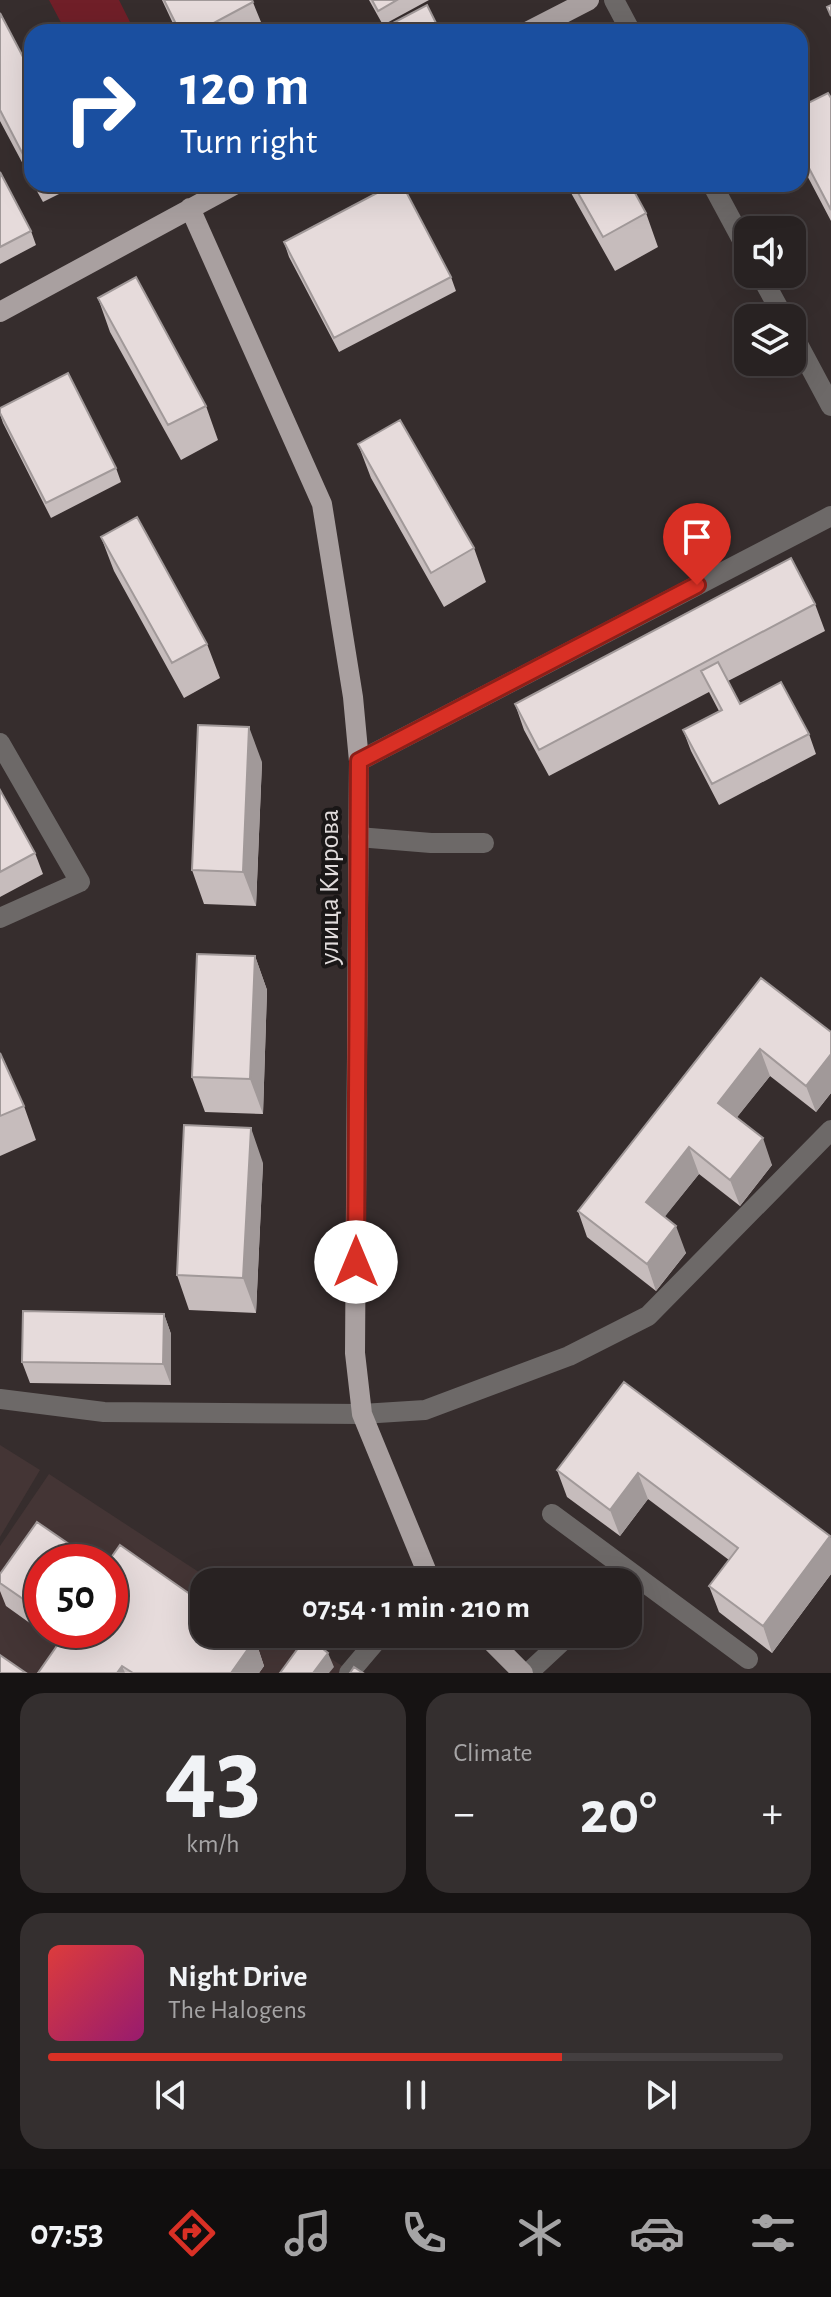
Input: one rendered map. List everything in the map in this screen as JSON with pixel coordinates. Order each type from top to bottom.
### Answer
[{"type":"main road","points":[[542,24],[589,0]]},
{"type":"main road","points":[[0,312],[221,192]]},
{"type":"main road","name":"улица Кирова","points":[[190,208],[322,504],[353,697],[359,761],[355,1353],[362,1414],[424,1568]]},
{"type":"main road","points":[[499,1648],[526,1673]]},
{"type":"street","points":[[614,0],[627,24]]},
{"type":"street","points":[[716,192],[734,225]]},
{"type":"street","points":[[806,358],[830,400]]},
{"type":"street","points":[[359,761],[831,516]]},
{"type":"street","points":[[0,743],[80,882],[0,918]]},
{"type":"street","points":[[358,837],[431,843],[484,843]]},
{"type":"street","points":[[0,1399],[104,1412],[362,1414],[425,1410],[569,1356],[648,1316],[831,1130]]},
{"type":"street","points":[[552,1514],[617,1568]]},
{"type":"street","points":[[642,1587],[748,1659]]},
{"type":"street","points":[[349,1673],[370,1648]]},
{"type":"street","points":[[526,1673],[554,1648]]},
{"type":"shaded area","points":[[49,0],[119,0],[131,24],[62,24]]},
{"type":"shaded area","points":[[0,1445],[40,1470],[0,1537]]},
{"type":"shaded area","points":[[49,1474],[193,1568],[190,1568],[190,1648],[315,1648],[353,1673],[0,1673],[0,1546]]},
{"type":"building","points":[[164,0],[253,2],[212,24],[176,24]]},
{"type":"building","points":[[372,0],[397,0],[378,11]]},
{"type":"building","points":[[427,5],[436,23],[434,24],[391,24]]},
{"type":"building","points":[[0,13],[24,59],[24,156],[0,110]]},
{"type":"building","points":[[828,93],[831,98],[831,210],[808,166],[808,103]]},
{"type":"building","points":[[0,172],[31,231],[0,247]]},
{"type":"building","points":[[379,192],[406,192],[451,277],[334,338],[284,242]]},
{"type":"building","points":[[578,192],[634,192],[646,213],[603,237]]},
{"type":"building","points":[[136,277],[206,406],[168,425],[98,298]]},
{"type":"building","points":[[68,373],[116,468],[46,503],[0,408]]},
{"type":"building","points":[[400,420],[474,548],[431,573],[358,444]]},
{"type":"building","points":[[137,517],[207,644],[172,663],[101,537]]},
{"type":"building","points":[[791,558],[815,604],[539,750],[515,704]]},
{"type":"building","points":[[718,662],[740,704],[781,682],[809,734],[712,784],[683,730],[722,710],[701,671]]},
{"type":"building","points":[[198,725],[249,727],[243,872],[192,870]]},
{"type":"building","points":[[0,790],[35,853],[0,872]]},
{"type":"building","points":[[197,954],[255,956],[250,1079],[192,1077]]},
{"type":"building","points":[[761,978],[831,1032],[831,1054],[806,1086],[760,1049],[718,1103],[763,1138],[730,1180],[689,1147],[646,1202],[676,1226],[647,1264],[578,1211]]},
{"type":"building","points":[[0,1053],[24,1106],[0,1116]]},
{"type":"building","points":[[184,1125],[251,1128],[243,1278],[177,1275]]},
{"type":"building","points":[[23,1311],[164,1314],[163,1364],[22,1362]]},
{"type":"building","points":[[624,1382],[830,1536],[763,1626],[709,1586],[738,1548],[638,1473],[610,1510],[557,1470]]},
{"type":"building","points":[[37,1522],[69,1544],[24,1544],[24,1600],[0,1583],[0,1574]]},
{"type":"building","points":[[128,1551],[190,1594],[190,1648],[249,1648],[231,1673],[133,1673],[122,1666],[117,1673],[38,1673],[55,1648],[128,1648]]},
{"type":"building","points":[[298,1648],[322,1648],[328,1653],[313,1673],[280,1673]]},
{"type":"building","points":[[0,1655],[26,1673],[0,1673]]},
{"type":"route","points":[[356,1262],[359,761],[697,585]]}]
